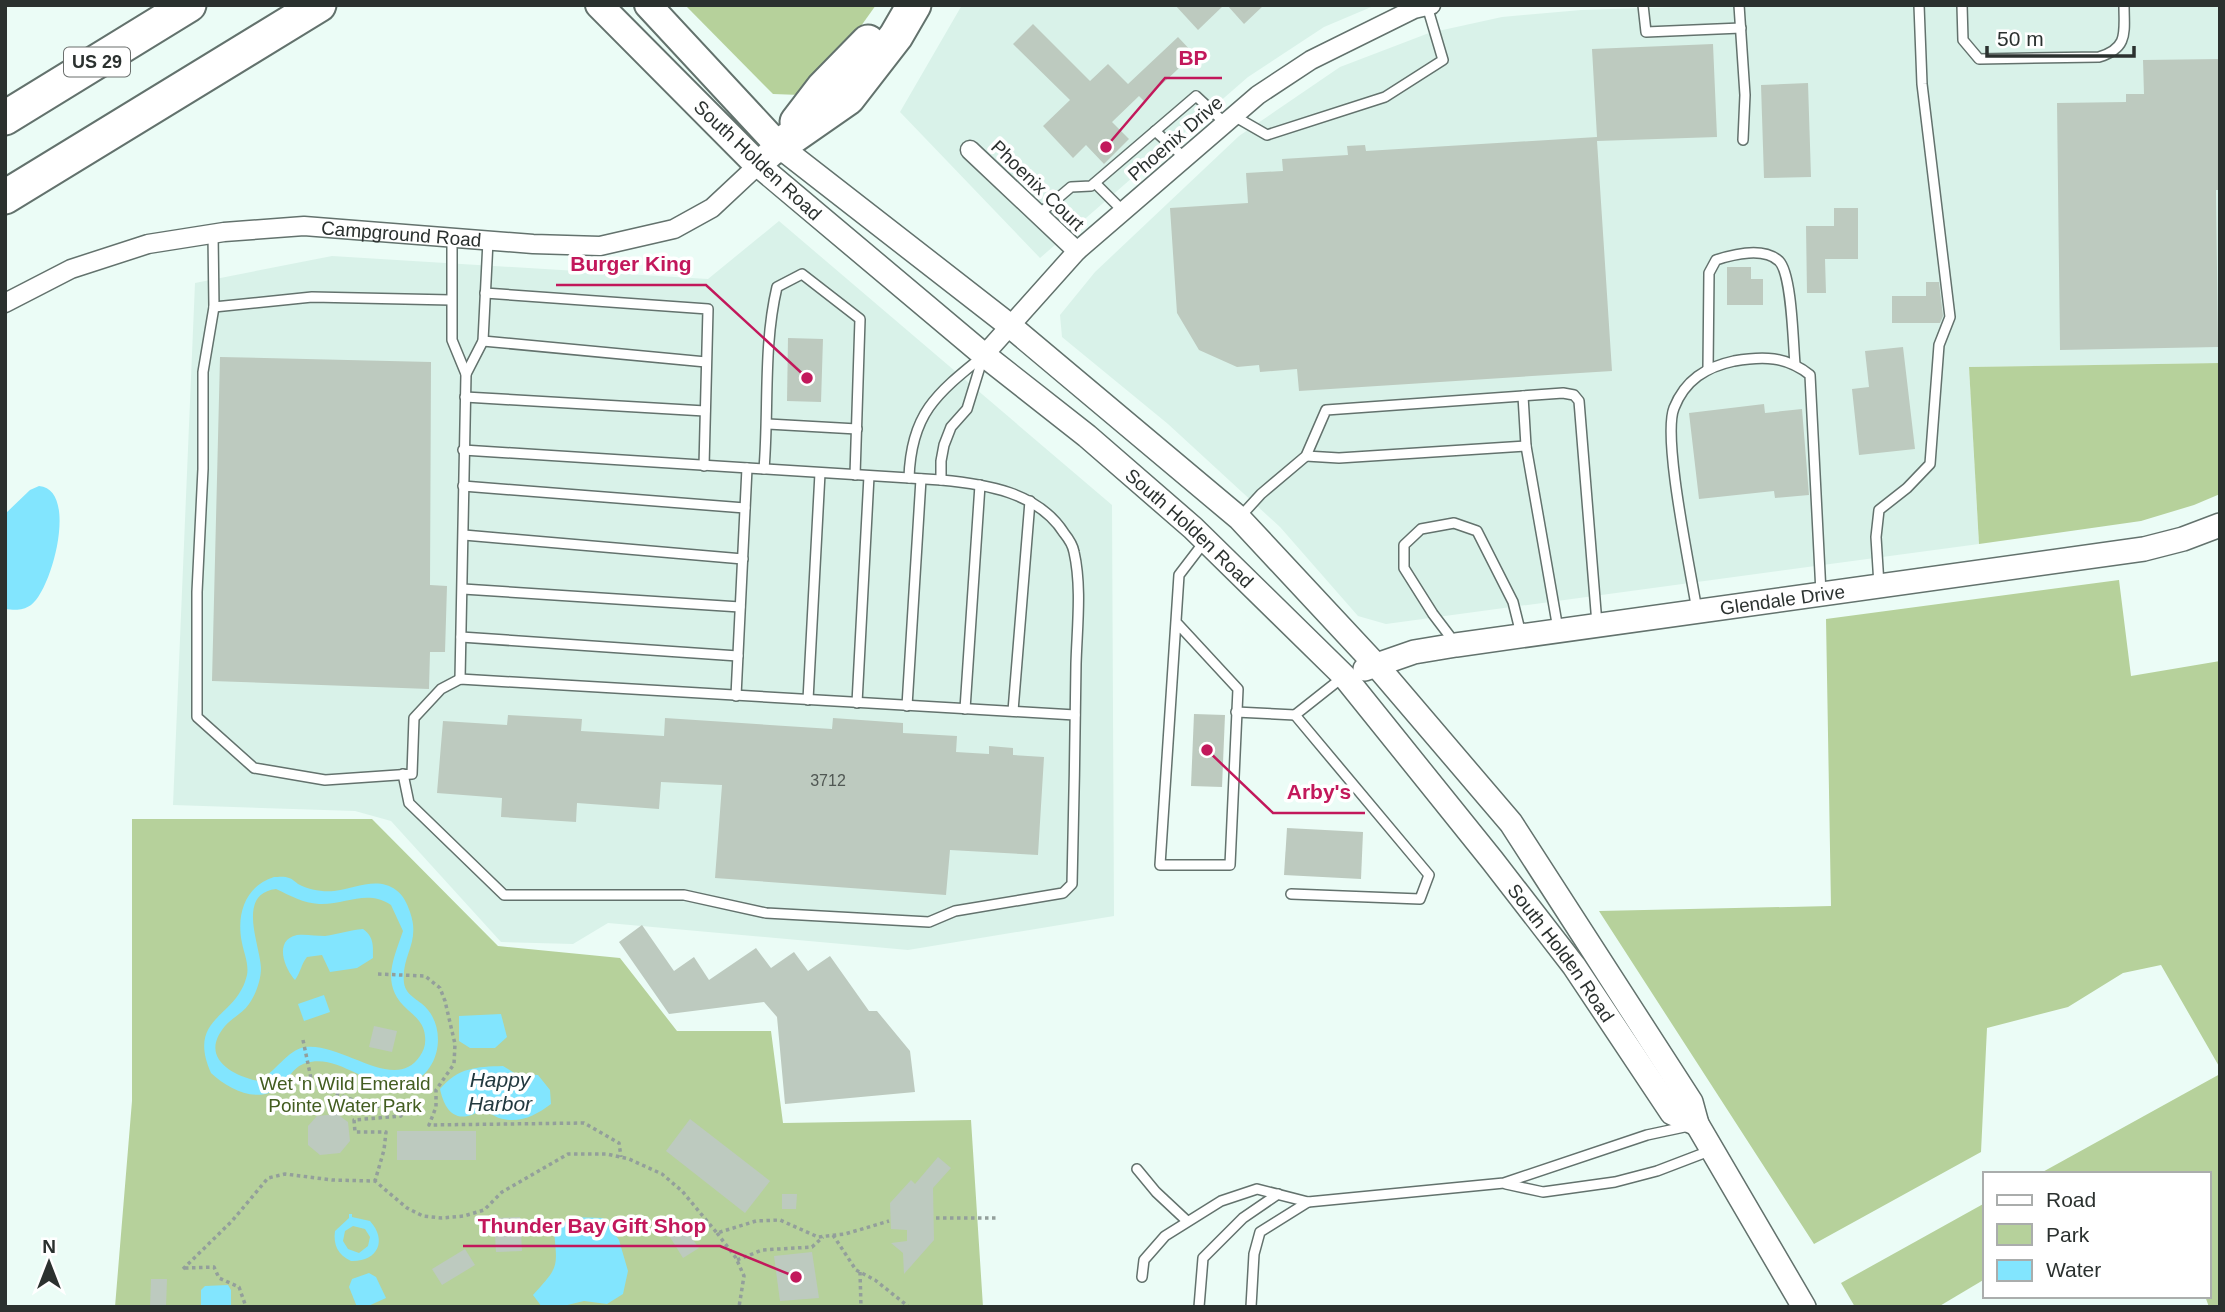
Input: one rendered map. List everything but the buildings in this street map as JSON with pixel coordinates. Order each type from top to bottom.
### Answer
[{"type":"highway","name":"US 29","points":[[5,118],[189,5]]},
{"type":"highway","points":[[5,197],[319,5]]},
{"type":"highway","points":[[768,156],[823,88],[877,32],[893,5]]},
{"type":"highway","points":[[768,156],[848,99],[896,36],[914,5]]},
{"type":"main road","name":"South Holden Road","points":[[599,5],[768,156]]},
{"type":"main road","name":"South Holden Road","points":[[648,5],[768,156]]},
{"type":"street","name":"Phoenix Drive","points":[[984,355],[1077,251],[1258,94],[1311,60],[1414,9],[1429,6]]},
{"type":"street","name":"Phoenix Court","points":[[971,150],[1077,251]]},
{"type":"street","name":"Campground Road","points":[[5,303],[71,269],[148,244],[214,234],[304,226],[488,241],[600,246],[674,229],[712,208],[768,156]]},
{"type":"street","name":"South Holden Road","points":[[768,156],[1009,325],[1239,518],[1377,666],[1511,823],[1690,1102],[1697,1124],[1804,1307]]},
{"type":"street","name":"South Holden Road","points":[[768,156],[984,355],[1087,436],[1206,540],[1344,676],[1574,966],[1672,1113],[1697,1124]]},
{"type":"street","name":"Glendale Drive","points":[[1344,676],[1414,652],[2144,549],[2183,539],[2220,525]]},
{"type":"lane","points":[[1643,5],[1646,32],[1741,28]]},
{"type":"lane","points":[[1739,5],[1745,95],[1743,140]]},
{"type":"lane","points":[[1879,587],[1876,537],[1879,510],[1907,488],[1930,464],[1939,345],[1950,317],[1948,281],[1922,83],[1919,5]]},
{"type":"lane","points":[[1962,5],[1963,40],[1979,60],[2099,57],[2115,53],[2124,39],[2124,5]]},
{"type":"lane","points":[[1038,215],[1071,187],[1091,186],[1096,183],[1196,96],[1229,119],[1267,135],[1385,97],[1443,60],[1429,6]]},
{"type":"lane","points":[[1155,131],[1185,158]]},
{"type":"lane","points":[[1096,183],[1123,211]]},
{"type":"lane","points":[[214,234],[214,307],[203,372],[203,469],[197,592],[197,717],[254,768],[325,780],[412,774],[414,718],[441,688],[460,679],[1075,715]]},
{"type":"lane","points":[[452,238],[452,340],[466,374]]},
{"type":"lane","points":[[460,679],[466,374],[483,341],[488,241]]},
{"type":"lane","points":[[1709,369],[1709,273],[1716,260],[1731,255],[1765,253],[1778,261],[1787,282],[1795,364]]},
{"type":"lane","points":[[764,469],[768,424],[770,318],[777,287],[803,274],[860,318],[855,475]]},
{"type":"lane","points":[[485,293],[708,309],[704,466]]},
{"type":"lane","points":[[214,307],[312,297],[451,300]]},
{"type":"lane","points":[[483,341],[706,362]]},
{"type":"lane","points":[[909,478],[912,444],[928,409],[944,387],[984,355]]},
{"type":"lane","points":[[941,480],[944,445],[951,427],[967,409],[984,355]]},
{"type":"lane","points":[[1697,611],[1671,434],[1673,409],[1691,378],[1716,365],[1759,356],[1795,364],[1810,375],[1821,595]]},
{"type":"lane","points":[[1239,518],[1261,494],[1307,456],[1326,410],[1563,393],[1573,395],[1579,401],[1597,625]]},
{"type":"lane","points":[[1523,396],[1526,446],[1558,631]]},
{"type":"lane","points":[[465,397],[705,411]]},
{"type":"lane","points":[[768,424],[857,429]]},
{"type":"lane","points":[[1307,456],[1339,458],[1526,446]]},
{"type":"lane","points":[[403,774],[410,803],[504,895],[684,895],[765,913],[929,922],[955,911],[1063,893],[1072,884],[1077,608],[1074,550],[1052,517],[1030,501],[1000,489],[941,480],[463,450]]},
{"type":"lane","points":[[736,696],[747,468]]},
{"type":"lane","points":[[808,700],[820,473]]},
{"type":"lane","points":[[857,703],[869,476]]},
{"type":"lane","points":[[907,706],[921,479]]},
{"type":"lane","points":[[965,709],[980,485]]},
{"type":"lane","points":[[463,486],[746,508]]},
{"type":"lane","points":[[1013,711],[1030,501]]},
{"type":"lane","points":[[1457,645],[1433,614],[1404,568],[1404,545],[1421,528],[1454,523],[1477,531],[1513,602],[1521,636]]},
{"type":"lane","points":[[464,535],[743,559]]},
{"type":"lane","points":[[1176,622],[1238,689],[1230,865],[1160,865],[1179,575],[1206,540]]},
{"type":"lane","points":[[463,589],[740,607]]},
{"type":"lane","points":[[461,638],[738,656]]},
{"type":"lane","points":[[1237,712],[1295,715],[1344,676]]},
{"type":"lane","points":[[1291,894],[1420,899],[1429,875],[1295,715]]},
{"type":"lane","points":[[1142,1277],[1144,1260],[1165,1236],[1221,1200],[1256,1189],[1308,1202],[1504,1183],[1647,1135],[1697,1124]]},
{"type":"lane","points":[[1504,1183],[1543,1192],[1615,1182],[1657,1171],[1712,1150]]},
{"type":"lane","points":[[1137,1169],[1156,1192],[1187,1221]]},
{"type":"lane","points":[[1199,1307],[1203,1258],[1242,1218],[1278,1194]]},
{"type":"lane","points":[[1251,1307],[1254,1254],[1260,1232],[1308,1202]]},
{"type":"path","points":[[378,974],[425,976],[440,988],[451,1021],[455,1044],[454,1064],[436,1090],[436,1107],[429,1125],[584,1122],[620,1143],[621,1157]]},
{"type":"path","points":[[303,1040],[312,1083],[330,1092],[379,1108],[398,1109],[401,1116],[354,1120],[355,1132],[386,1132],[384,1150],[374,1181]]},
{"type":"path","points":[[246,1307],[239,1287],[219,1278],[214,1267],[183,1269],[232,1221],[268,1178],[285,1174],[332,1180],[374,1181],[407,1208],[423,1216],[442,1218],[464,1216],[484,1210],[502,1192],[568,1154],[607,1154],[621,1157],[662,1174],[682,1191],[737,1260],[744,1276],[739,1307]]},
{"type":"path","points":[[936,1218],[997,1218]]},
{"type":"path","points":[[717,1233],[756,1221],[779,1220],[818,1237],[845,1234],[889,1221]]},
{"type":"path","points":[[833,1235],[860,1272],[875,1280],[909,1307]]},
{"type":"path","points":[[737,1260],[762,1250],[812,1247],[823,1236]]},
{"type":"path","points":[[860,1272],[861,1307]]},
{"type":"shaded area","points":[[962,5],[1376,5],[1324,27],[1248,77],[1040,258],[900,112]]},
{"type":"shaded area","points":[[1736,5],[2220,5],[2220,363],[1969,367],[1979,544],[1386,624],[1358,616],[1280,527],[1168,424],[1062,337],[1060,315],[1095,272],[1239,136],[1340,67],[1429,33],[1502,17],[1581,10]]},
{"type":"shaded area","points":[[779,221],[1112,505],[1114,916],[908,950],[608,923],[573,944],[501,942],[391,821],[355,811],[173,805],[195,283],[332,256],[708,279]]},
{"type":"green space","points":[[685,5],[876,5],[856,33],[800,95],[773,94]]},
{"type":"green space","points":[[2220,363],[2220,494],[2141,521],[1979,544],[1969,367]]},
{"type":"green space","points":[[2119,580],[2131,676],[2220,661],[2220,1068],[2161,965],[2123,973],[2068,1007],[1987,1028],[1981,1152],[1814,1244],[1599,911],[1831,906],[1826,619]]},
{"type":"green space","name":"Wet 'n Wild Emerald Pointe Water Park","points":[[132,819],[372,819],[498,946],[620,958],[677,1031],[771,1031],[783,1123],[971,1120],[983,1307],[115,1307],[132,1101]]},
{"type":"green space","points":[[2220,1074],[2220,1307],[2209,1307],[2206,1298],[2211,1298],[2211,1172],[2043,1172]]},
{"type":"green space","points":[[1983,1204],[1983,1280],[1938,1307],[1855,1307],[1841,1283]]},
{"type":"water","points":[[39,486],[51,491],[58,504],[60,521],[53,562],[39,596],[31,605],[15,610],[5,609],[5,514],[30,490]]},
{"type":"water","points":[[274,877],[286,877],[307,888],[325,891],[381,884],[401,894],[413,923],[412,940],[405,964],[405,988],[428,1010],[437,1029],[434,1060],[421,1077],[398,1085],[385,1084],[320,1061],[301,1065],[282,1085],[270,1093],[252,1095],[234,1089],[211,1073],[205,1054],[205,1040],[216,1019],[242,990],[247,975],[247,963],[240,932],[242,912],[250,894],[264,881]],"holes":[[[276,889],[297,899],[319,904],[373,898],[391,905],[403,931],[393,963],[391,982],[399,1001],[420,1021],[425,1036],[423,1051],[409,1066],[397,1070],[383,1069],[335,1052],[305,1047],[292,1052],[258,1081],[238,1074],[222,1063],[215,1047],[218,1037],[225,1026],[249,1004],[260,977],[253,910],[264,893]]]},
{"type":"water","points":[[363,929],[371,938],[373,958],[357,968],[330,972],[322,955],[307,957],[295,980],[291,975],[283,955],[285,943],[290,938],[297,935],[325,936]]},
{"type":"water","points":[[324,995],[330,1012],[304,1021],[298,1004]]},
{"type":"water","points":[[501,1014],[507,1037],[495,1048],[470,1048],[459,1041],[459,1016]]},
{"type":"water","name":"Happy Harbor","points":[[503,1066],[516,1074],[538,1075],[550,1090],[551,1104],[533,1115],[513,1120],[484,1112],[462,1117],[448,1109],[440,1089],[454,1076],[468,1070]]},
{"type":"water","points":[[349,1214],[352,1214],[352,1217],[370,1221],[375,1229],[379,1243],[373,1254],[367,1258],[351,1261],[337,1249],[335,1231],[349,1218]],"holes":[[[353,1226],[365,1229],[370,1237],[368,1246],[359,1253],[348,1249],[343,1241],[345,1231]]]},
{"type":"water","points":[[571,1217],[603,1218],[619,1240],[628,1271],[623,1294],[607,1304],[584,1301],[559,1307],[542,1307],[533,1295],[552,1273],[556,1261],[554,1232]]},
{"type":"water","points":[[369,1273],[376,1277],[386,1298],[366,1307],[357,1307],[349,1287],[352,1279]]},
{"type":"water","points":[[228,1285],[231,1290],[231,1307],[201,1307],[201,1290],[205,1286]]},
{"type":"place","name":"BP","points":[[1106,147]]},
{"type":"place","name":"Burger King","points":[[807,378]]},
{"type":"place","name":"Arby's","points":[[1207,750]]},
{"type":"place","name":"Thunder Bay Gift Shop","points":[[796,1277]]}]
